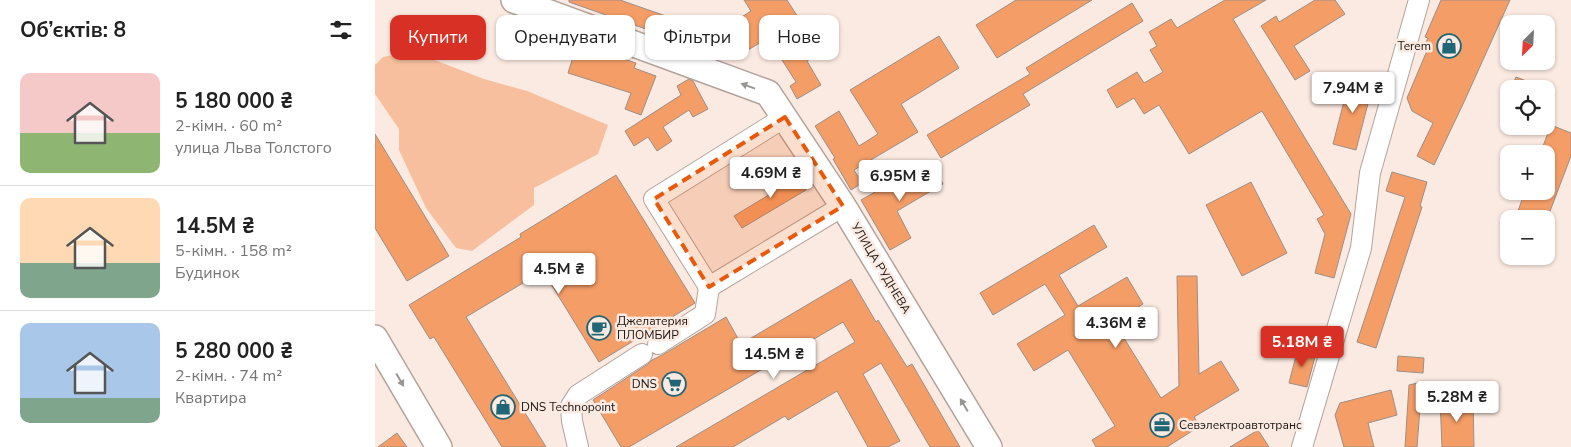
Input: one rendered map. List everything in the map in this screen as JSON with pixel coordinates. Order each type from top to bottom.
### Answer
[{"type":"main road","name":"УЛИЦА РУДНЕВА","points":[[514,0],[768,93],[843,206],[989,447]]},
{"type":"main road","points":[[375,338],[439,447]]},
{"type":"street","points":[[1302,447],[1361,248],[1370,173],[1419,0]]},
{"type":"street","points":[[578,447],[572,421],[571,406],[578,395],[705,314],[709,287],[654,199],[785,117]]},
{"type":"street","points":[[709,287],[843,206]]},
{"type":"highlighted area","points":[[785,117],[843,206],[709,287],[654,199]]},
{"type":"shaded area","points":[[390,56],[390,60],[434,60],[484,79],[527,91],[608,125],[598,154],[534,188],[534,205],[472,251],[456,248],[426,208],[399,150],[399,129],[375,94],[375,65],[383,57]]},
{"type":"building","points":[[569,0],[620,0],[663,15],[645,15],[645,29],[635,25],[635,15],[606,15],[569,2]]},
{"type":"building","points":[[744,0],[787,0],[797,15],[759,15],[759,43],[749,49],[749,15],[745,15],[751,11]]},
{"type":"building","points":[[1016,0],[1092,0],[997,58],[976,25]]},
{"type":"building","points":[[1225,0],[1266,0],[1233,19],[1351,214],[1334,278],[1315,273],[1325,234],[1317,219],[1324,215],[1262,111],[1189,154],[1159,105],[1144,114],[1134,98],[1117,108],[1107,90],[1137,72],[1144,83],[1163,72],[1150,50],[1157,46],[1149,32],[1171,19],[1177,28]]},
{"type":"building","points":[[1315,0],[1335,0],[1345,14],[1294,46],[1310,71],[1295,80],[1261,26],[1276,16],[1279,22]]},
{"type":"building","points":[[1441,0],[1510,0],[1503,15],[1500,15],[1500,22],[1434,165],[1417,156],[1433,123],[1412,111],[1407,98],[1429,46],[1425,44],[1428,38],[1425,37]]},
{"type":"building","points":[[1132,3],[1143,21],[1023,94],[1030,105],[941,158],[927,135],[1030,74],[1026,68]]},
{"type":"building","points":[[939,36],[959,68],[901,104],[918,132],[854,170],[862,183],[851,190],[833,159],[835,158],[815,126],[839,111],[859,146],[878,134],[850,90]]},
{"type":"building","points":[[572,60],[627,60],[636,63],[634,68],[656,76],[641,115],[625,109],[631,93],[568,73]]},
{"type":"building","points":[[782,60],[808,60],[807,61],[821,85],[797,99],[790,86],[796,82]]},
{"type":"building","points":[[1350,78],[1373,84],[1356,150],[1333,144]]},
{"type":"building","points":[[689,79],[693,81],[708,109],[693,117],[689,110],[663,127],[672,141],[657,151],[648,137],[634,146],[625,131],[681,95],[677,86]]},
{"type":"building","points":[[1555,127],[1571,133],[1571,156],[1555,198],[1555,145],[1543,145],[1547,135],[1555,135]]},
{"type":"building","points":[[375,134],[449,256],[407,281],[375,228]]},
{"type":"building","points":[[930,161],[943,184],[897,211],[911,238],[890,250],[861,200]]},
{"type":"building","points":[[1392,172],[1427,182],[1420,206],[1422,207],[1376,348],[1357,342],[1405,197],[1386,191]]},
{"type":"building","points":[[776,173],[784,186],[798,177],[806,190],[742,228],[734,216],[772,193],[764,180]]},
{"type":"building","points":[[616,175],[695,303],[599,362],[543,271],[466,317],[546,447],[502,447],[434,337],[430,339],[409,305],[521,237],[520,234]]},
{"type":"building","points":[[1251,182],[1287,253],[1242,276],[1206,205]]},
{"type":"building","points":[[1522,200],[1554,200],[1550,210],[1518,210]]},
{"type":"building","points":[[1094,225],[1107,247],[1059,275],[1078,306],[1127,277],[1143,304],[1114,322],[1161,398],[1179,386],[1177,276],[1197,276],[1199,374],[1221,361],[1239,390],[1194,417],[1200,426],[1167,447],[1096,447],[1092,440],[1115,426],[1068,350],[1034,371],[1017,344],[1065,315],[1045,284],[993,315],[980,293]]},
{"type":"building","points":[[851,279],[876,322],[878,320],[907,367],[912,364],[960,447],[930,447],[881,363],[863,374],[900,441],[888,447],[868,447],[837,391],[788,420],[785,416],[733,447],[676,447],[855,342],[843,322],[629,447],[621,447],[593,400],[652,360],[726,317],[741,344]]},
{"type":"building","points":[[1298,348],[1316,353],[1307,387],[1289,383]]},
{"type":"building","points":[[1398,356],[1424,358],[1423,373],[1397,371]]},
{"type":"building","points":[[1422,382],[1417,447],[1405,447],[1409,385]]},
{"type":"building","points":[[1391,390],[1397,415],[1368,423],[1374,447],[1344,447],[1335,415],[1340,403]]},
{"type":"building","points":[[1473,398],[1474,447],[1442,447],[1440,399]]},
{"type":"building","points":[[1258,430],[1269,447],[1230,447]]},
{"type":"building","points":[[397,433],[407,447],[378,447]]},
{"type":"place","name":"Terem","points":[[1449,46]]},
{"type":"place","name":"Джелатерия ПЛОМБИР","points":[[599,328]]},
{"type":"place","name":"DNS","points":[[674,384]]},
{"type":"place","name":"DNS Technopoint","points":[[503,407]]},
{"type":"place","name":"Севэлектроавтотранс","points":[[1162,425]]}]
